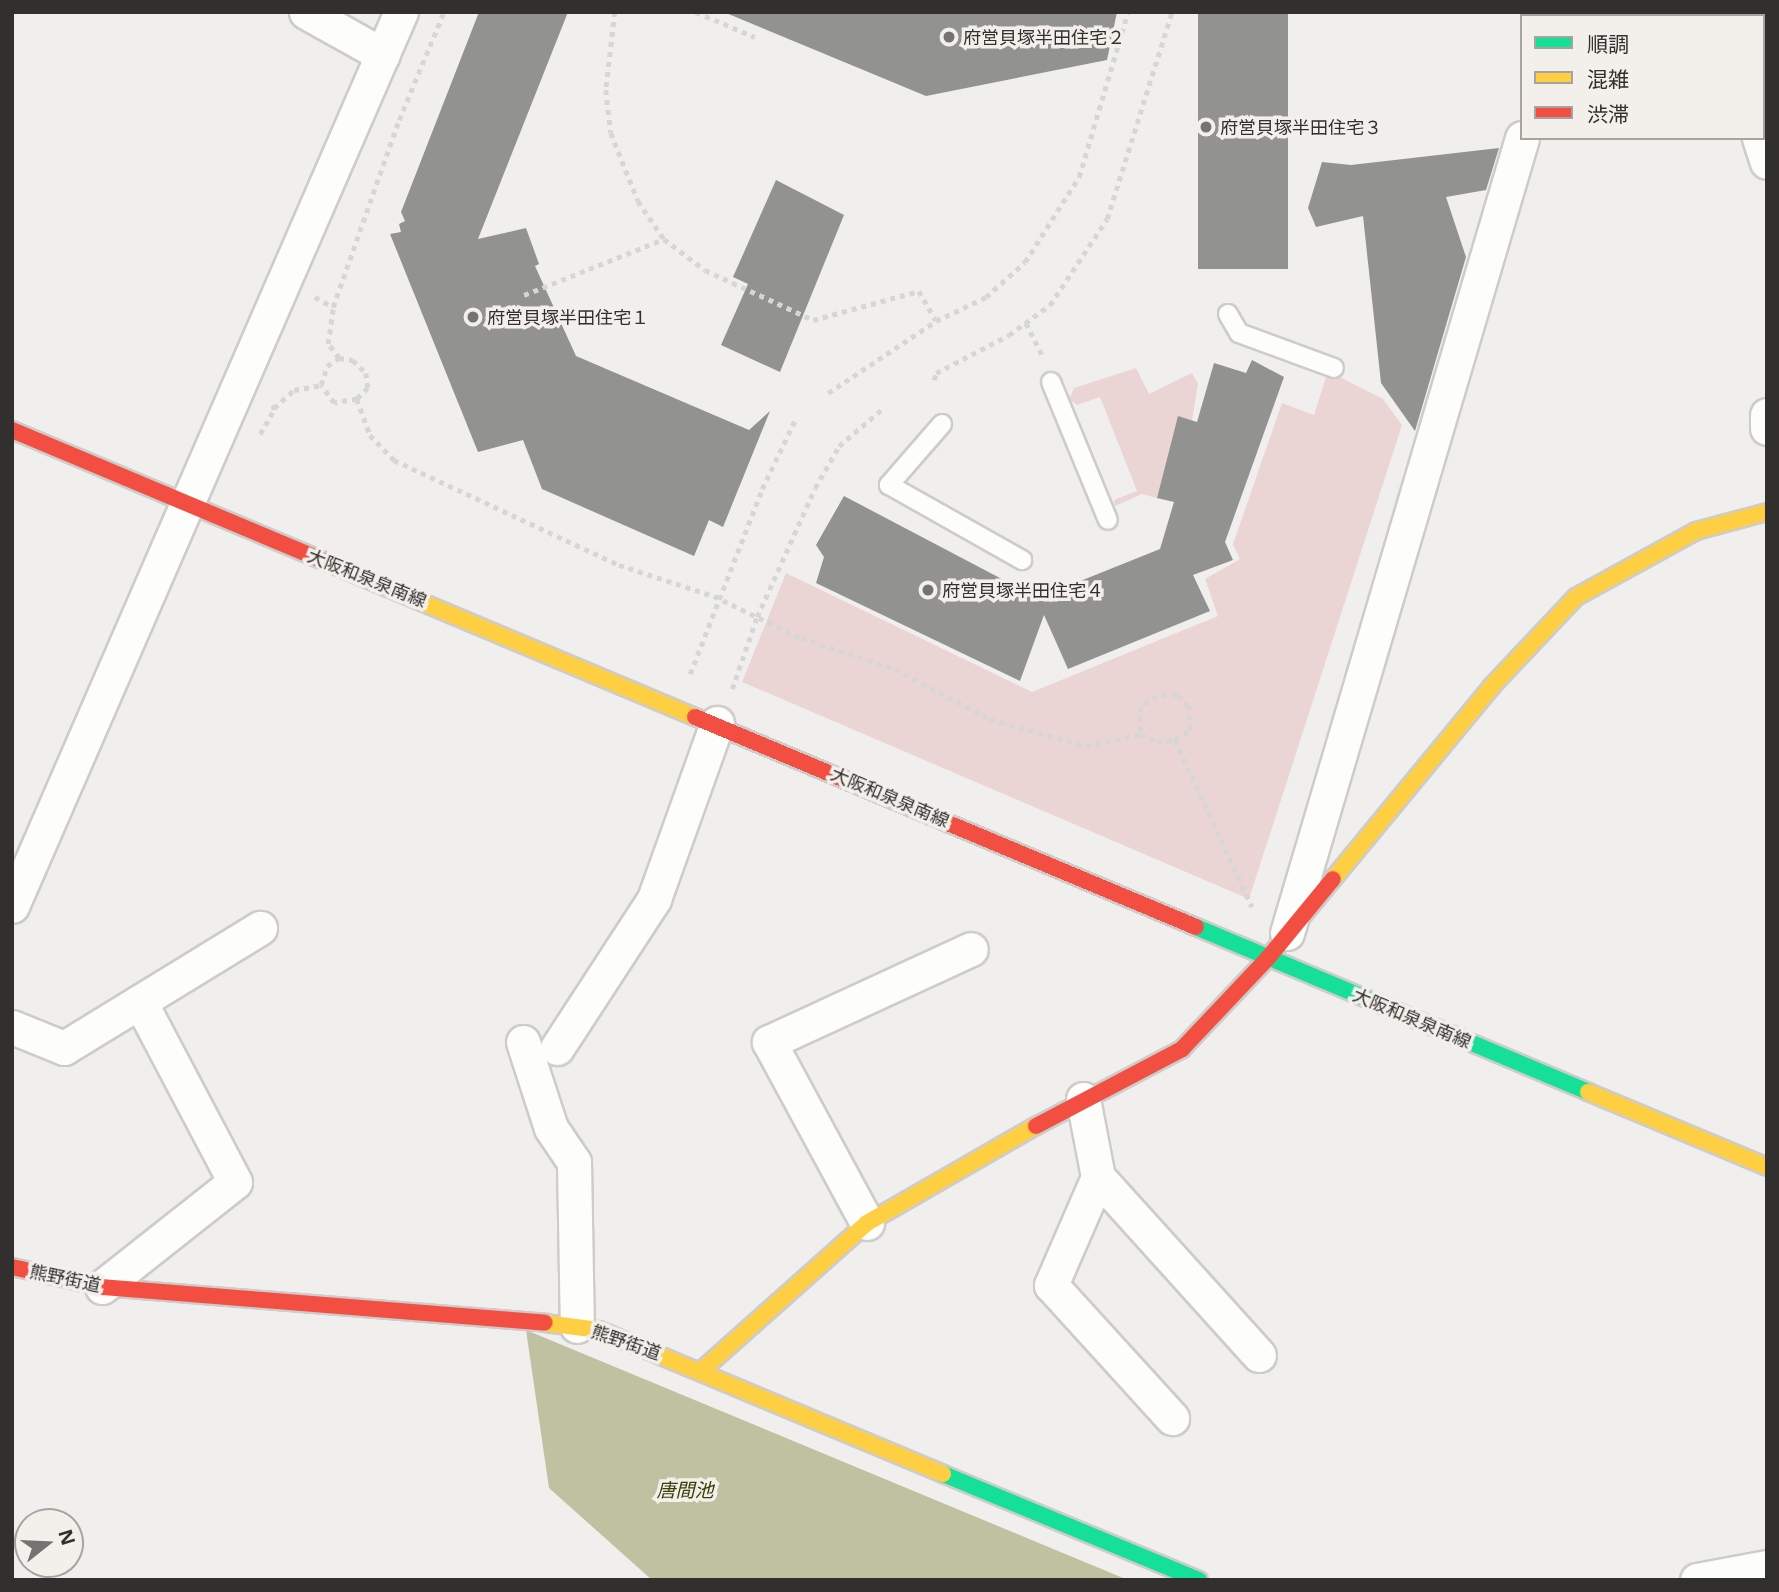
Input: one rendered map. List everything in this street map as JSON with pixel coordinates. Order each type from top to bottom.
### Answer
[{"type":"street","points":[[306,12],[383,55]]},
{"type":"street","points":[[12,906],[184,503],[401,12]]},
{"type":"street","points":[[1277,945],[1521,140]]},
{"type":"street","points":[[1760,140],[1767,162]]},
{"type":"street","points":[[1767,415],[1767,428]]},
{"type":"street","name":"大阪和泉泉南線","points":[[12,430],[184,503],[724,708],[1277,945],[1767,1167]]},
{"type":"street","points":[[702,1370],[867,1223],[1083,1099],[1182,1049],[1277,945],[1492,686],[1576,597],[1696,531],[1767,512]]},
{"type":"street","points":[[557,1048],[653,899],[724,708]]},
{"type":"street","points":[[12,1027],[64,1048],[260,928]]},
{"type":"street","points":[[867,1223],[769,1042],[971,949]]},
{"type":"street","points":[[102,1287],[235,1182],[140,1002]]},
{"type":"street","points":[[523,1042],[551,1128],[574,1162],[577,1326]]},
{"type":"street","points":[[1083,1099],[1098,1177],[1259,1354]]},
{"type":"street","points":[[1098,1177],[1051,1285],[1172,1418]]},
{"type":"street","name":"熊野街道","points":[[12,1267],[102,1287],[489,1315],[599,1330],[702,1370],[1199,1580]]},
{"type":"street","points":[[1697,1580],[1767,1567]]},
{"type":"lane","points":[[1228,314],[1239,332],[1334,368]]},
{"type":"lane","points":[[1051,382],[1108,520]]},
{"type":"lane","points":[[942,425],[889,485],[1022,560]]},
{"type":"path","points":[[339,358],[328,344],[333,307],[399,120],[444,12]]},
{"type":"path","points":[[615,12],[606,90],[611,133],[638,201],[664,239],[705,271],[813,320],[919,291],[936,321]]},
{"type":"path","points":[[695,12],[755,37]]},
{"type":"path","points":[[828,393],[936,321],[986,297],[1025,262],[1051,226],[1080,177],[1128,12]]},
{"type":"path","points":[[934,380],[936,373],[1026,323],[1050,305],[1107,219],[1172,12]]},
{"type":"path","points":[[524,295],[664,239]]},
{"type":"path","points":[[1026,323],[1039,343],[1051,382]]},
{"type":"path","points":[[339,358],[354,360],[366,373],[368,388],[357,399],[334,403],[321,385],[327,366],[339,358]]},
{"type":"path","points":[[273,408],[294,390],[321,385]]},
{"type":"path","points":[[357,399],[370,435],[394,460],[620,565],[720,599],[757,617],[895,669],[990,719],[1086,746],[1140,734],[1157,742],[1175,740],[1186,735],[1192,723],[1188,706],[1177,695],[1157,696],[1141,707],[1140,734]]},
{"type":"path","points":[[724,708],[757,617],[816,488],[839,446],[881,410]]},
{"type":"path","points":[[688,678],[762,489],[795,420]]},
{"type":"path","points":[[1175,740],[1257,918]]},
{"type":"shaded area","points":[[1136,368],[1149,394],[1192,373],[1198,384],[1192,420],[1178,417],[1157,498],[1142,494],[1115,506],[1114,500],[1137,491],[1100,397],[1077,405],[1069,399],[1074,388]]},
{"type":"shaded area","points":[[1328,371],[1383,399],[1402,425],[1249,899],[742,682],[786,573],[1032,692],[1218,616],[1205,579],[1240,559],[1233,544],[1282,403],[1314,415]]},
{"type":"water","name":"唐間池","points":[[526,1330],[1128,1580],[652,1580],[549,1488]]},
{"type":"building","name":"府営貝塚半田住宅１","points":[[479,12],[568,12],[478,239],[526,228],[539,264],[535,266],[576,356],[749,430],[770,411],[723,527],[709,520],[694,556],[542,489],[523,440],[478,452],[390,234],[401,232],[399,224],[405,221],[401,212]]},
{"type":"building","name":"府営貝塚半田住宅２","points":[[1117,12],[1107,60],[926,96],[726,13]]},
{"type":"building","points":[[1198,12],[1288,12],[1288,269],[1198,269]]},
{"type":"building","points":[[1499,148],[1486,190],[1446,197],[1466,257],[1415,431],[1381,383],[1363,216],[1316,227],[1308,208],[1322,162],[1351,165]]},
{"type":"building","points":[[776,180],[844,215],[780,372],[721,345],[748,284],[733,277]]},
{"type":"building","name":"府営貝塚半田住宅４","points":[[1252,360],[1284,377],[1225,542],[1233,560],[1193,575],[1210,611],[1068,669],[1044,615],[1020,681],[816,583],[824,557],[816,545],[844,496],[1038,598],[1160,549],[1174,502],[1157,498],[1178,416],[1197,422],[1214,363],[1246,373]]},
{"type":"traffic: fast","points":[[1196,927],[1588,1092]]},
{"type":"traffic: fast","points":[[943,1474],[1199,1580]]},
{"type":"traffic: slow","points":[[1333,879],[1492,686],[1576,597],[1696,531],[1767,512]]},
{"type":"traffic: slow","points":[[388,588],[695,717]]},
{"type":"traffic: slow","points":[[1588,1092],[1767,1167]]},
{"type":"traffic: slow","points":[[702,1370],[867,1223],[1036,1126]]},
{"type":"traffic: slow","points":[[545,1323],[599,1330],[943,1474]]},
{"type":"traffic: jam","points":[[12,430],[388,588]]},
{"type":"traffic: jam","points":[[695,717],[1196,927]]},
{"type":"traffic: jam","points":[[1036,1126],[1182,1049],[1268,958],[1333,879]]},
{"type":"traffic: jam","points":[[12,1267],[102,1287],[545,1323]]},
{"type":"place","name":"府営貝塚半田住宅２","points":[[949,37]]},
{"type":"place","name":"府営貝塚半田住宅３","points":[[1206,127]]},
{"type":"place","name":"府営貝塚半田住宅１","points":[[473,317]]},
{"type":"place","name":"府営貝塚半田住宅４","points":[[928,590]]}]
